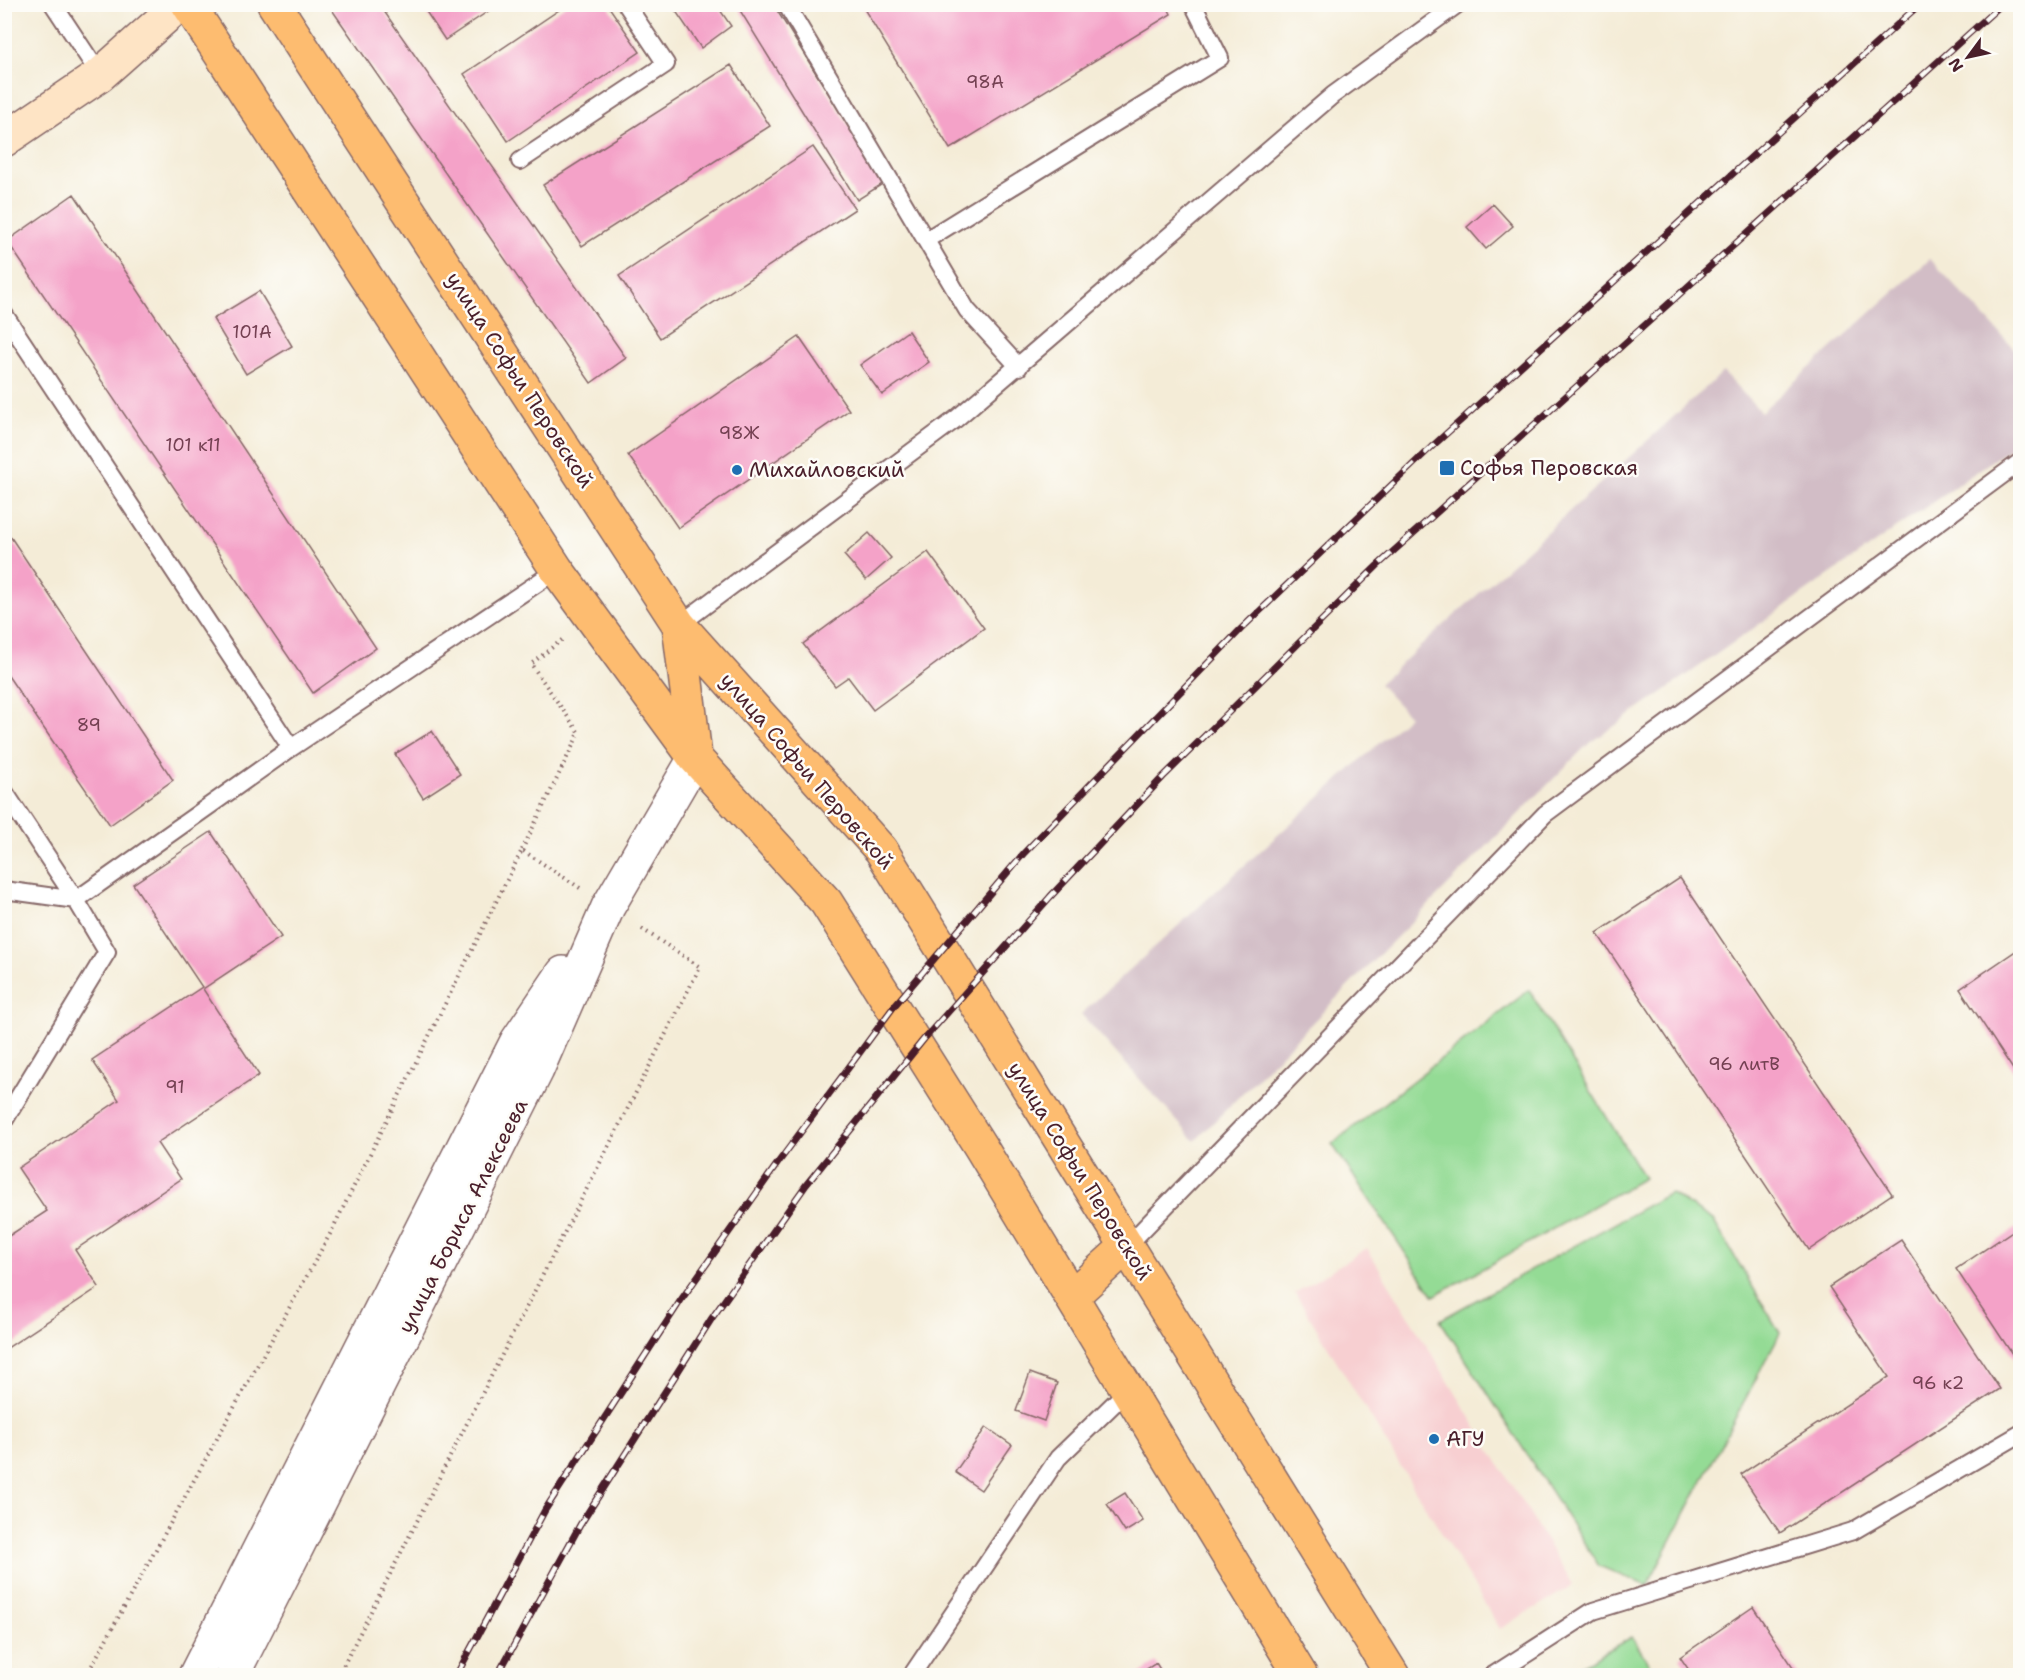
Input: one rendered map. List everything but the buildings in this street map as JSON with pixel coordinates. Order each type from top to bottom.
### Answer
[{"type":"main road","points":[[4,140],[100,75],[180,4]]},
{"type":"main road","points":[[188,4],[557,570],[695,758],[826,902],[980,1146],[1301,1676]]},
{"type":"main road","name":"улица Софьи Перовской","points":[[274,4],[680,625],[881,850],[1393,1676]]},
{"type":"main road","points":[[680,625],[695,758]]},
{"type":"main road","points":[[1072,1296],[1127,1246]]},
{"type":"street","name":"улица Бориса Алексеева","points":[[232,1676],[537,1070],[608,907],[695,758]]},
{"type":"street","points":[[195,1676],[517,1041],[608,907]]},
{"type":"lane","points":[[52,4],[100,75]]},
{"type":"lane","points":[[520,161],[666,64],[626,4]]},
{"type":"lane","points":[[786,4],[967,310],[1019,367]]},
{"type":"lane","points":[[926,240],[1220,58],[1193,4]]},
{"type":"lane","points":[[680,625],[956,419],[1333,94],[1458,4]]},
{"type":"lane","points":[[4,314],[291,748]]},
{"type":"lane","points":[[1127,1246],[1545,814],[2020,462]]},
{"type":"lane","points":[[4,890],[76,900],[291,748],[557,570]]},
{"type":"lane","points":[[4,791],[76,900],[107,952],[4,1121]]},
{"type":"lane","points":[[911,1676],[1058,1458],[1128,1390]]},
{"type":"lane","points":[[1492,1676],[1593,1611],[1853,1531],[2020,1434]]},
{"type":"path","points":[[522,850],[579,734],[531,664],[592,617]]},
{"type":"shaded area","points":[[1930,259],[2020,355],[2020,441],[1586,746],[1195,1141],[1081,1014],[1409,716],[1379,684],[1723,372],[1761,412]]},
{"type":"shaded area","name":"АГУ","points":[[1367,1248],[1573,1585],[1500,1629],[1295,1293]]},
{"type":"green space","points":[[1529,990],[1644,1178],[1434,1296],[1332,1144]]},
{"type":"green space","points":[[1670,1193],[1713,1220],[1780,1333],[1647,1586],[1599,1566],[1440,1320]]},
{"type":"green space","points":[[1632,1637],[1656,1675],[1563,1675]]},
{"type":"railway","points":[[456,1676],[545,1510],[681,1300],[780,1160],[895,1005],[1024,853],[1241,629],[1426,452],[1920,4]]},
{"type":"railway","points":[[497,1676],[580,1525],[712,1318],[806,1185],[924,1039],[1050,897],[1163,777],[1377,566],[2002,4]]},
{"type":"place","name":"Софья Перовская","points":[[1447,468]]},
{"type":"place","name":"Михайловский","points":[[737,470]]},
{"type":"place","name":"АГУ","points":[[1434,1439]]}]
